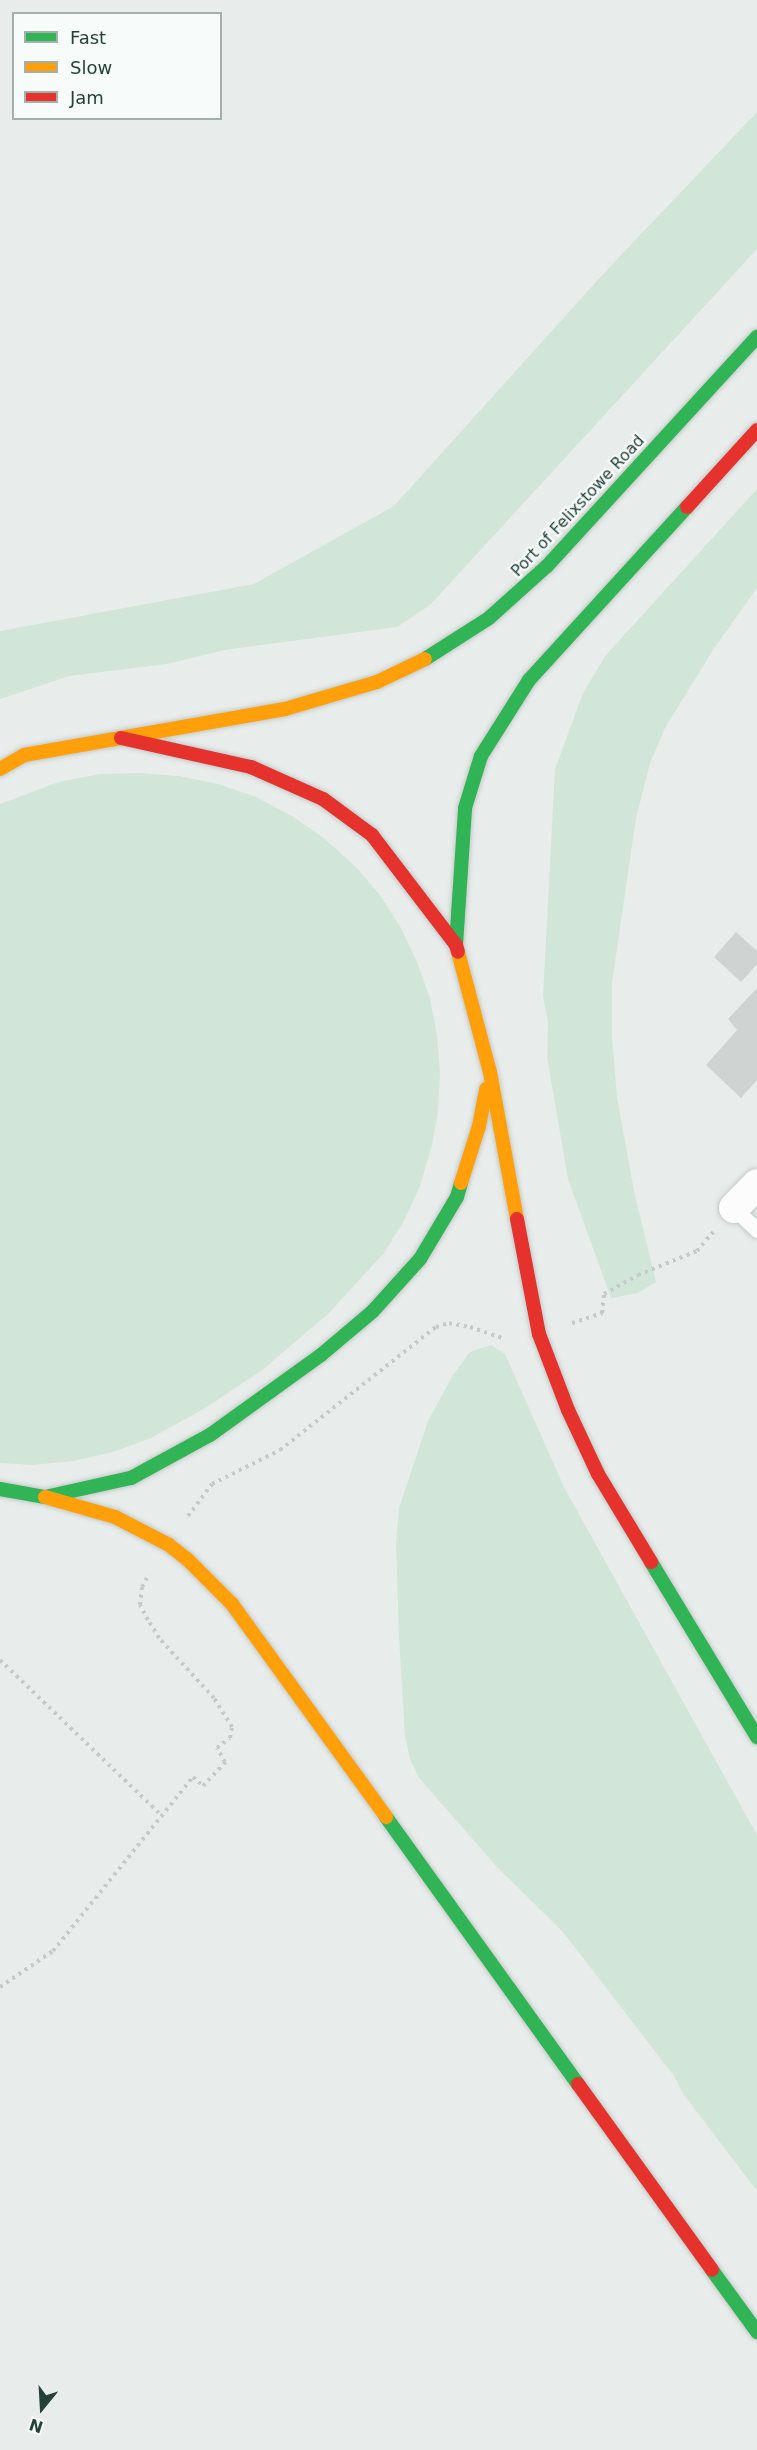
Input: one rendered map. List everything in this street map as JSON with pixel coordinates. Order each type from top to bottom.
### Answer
[{"type":"highway","name":"Port of Felixstowe Road","points":[[0,769],[24,755],[285,709],[377,682],[431,656],[489,618],[547,566],[757,337]]},
{"type":"highway","points":[[757,430],[529,680],[481,756],[465,808],[456,945],[489,1072],[539,1334],[568,1410],[598,1474],[757,1737]]},
{"type":"highway","points":[[121,738],[251,767],[323,799],[372,835],[456,945]]},
{"type":"highway","points":[[45,1497],[131,1478],[192,1446],[267,1396],[373,1311],[420,1259],[457,1197],[479,1126],[489,1072]]},
{"type":"highway","points":[[0,1489],[45,1497],[115,1517],[168,1545],[187,1559],[231,1604],[757,2332]]},
{"type":"street","points":[[734,1208],[757,1184]]},
{"type":"lane","points":[[734,1208],[757,1230]]},
{"type":"path","points":[[0,1988],[53,1951],[193,1777],[203,1786],[225,1762],[217,1748],[230,1738],[232,1727],[214,1698],[159,1638],[140,1605],[142,1587],[168,1545],[212,1484],[280,1450],[352,1390],[436,1328],[449,1323],[505,1339],[522,1340],[602,1312],[604,1294],[638,1275],[697,1251],[734,1208]]},
{"type":"path","points":[[0,1660],[161,1815]]},
{"type":"green space","points":[[757,112],[757,249],[430,605],[397,627],[225,650],[167,664],[69,676],[0,699],[0,631],[254,584],[394,506],[604,273]]},
{"type":"green space","points":[[757,489],[757,588],[713,650],[665,728],[650,763],[636,818],[612,983],[612,1037],[617,1097],[634,1191],[656,1282],[638,1293],[611,1298],[568,1179],[547,1057],[548,1023],[543,996],[555,769],[583,693],[606,655]]},
{"type":"green space","points":[[139,773],[179,776],[218,784],[256,797],[292,816],[325,839],[355,866],[380,895],[401,928],[430,998],[437,1035],[440,1073],[438,1112],[431,1149],[420,1186],[404,1221],[384,1253],[328,1314],[261,1371],[207,1407],[151,1438],[113,1452],[74,1461],[33,1465],[0,1463],[0,804],[59,782],[99,774]]},
{"type":"green space","points":[[491,1345],[505,1354],[564,1487],[757,1835],[757,2191],[684,2095],[674,2076],[563,1932],[497,1867],[419,1778],[410,1759],[405,1737],[399,1638],[396,1543],[399,1508],[428,1421],[453,1375],[470,1352]]},
{"type":"building","points":[[736,932],[757,951],[757,964],[741,982],[714,957]]},
{"type":"building","points":[[757,988],[757,1080],[741,1098],[706,1065],[737,1030],[728,1019]]},
{"type":"traffic: fast","points":[[425,659],[489,618],[547,566],[757,337]]},
{"type":"traffic: fast","points":[[456,945],[465,808],[481,756],[529,680],[687,507]]},
{"type":"traffic: fast","points":[[0,1489],[45,1497],[131,1478],[210,1435],[321,1355],[373,1311],[420,1259],[457,1197],[461,1183]]},
{"type":"traffic: fast","points":[[651,1562],[757,1737]]},
{"type":"traffic: fast","points":[[386,1817],[578,2084]]},
{"type":"traffic: fast","points":[[712,2270],[757,2332]]},
{"type":"traffic: slow","points":[[0,769],[24,755],[285,709],[377,682],[425,659]]},
{"type":"traffic: slow","points":[[458,952],[490,1072],[517,1219]]},
{"type":"traffic: slow","points":[[461,1183],[479,1126],[486,1089]]},
{"type":"traffic: slow","points":[[45,1497],[115,1517],[169,1545],[187,1559],[232,1604],[386,1817]]},
{"type":"traffic: jam","points":[[687,507],[757,430]]},
{"type":"traffic: jam","points":[[121,738],[251,767],[323,799],[372,835],[456,945],[458,952]]},
{"type":"traffic: jam","points":[[517,1219],[539,1334],[568,1410],[598,1474],[651,1562]]},
{"type":"traffic: jam","points":[[578,2084],[712,2270]]}]
